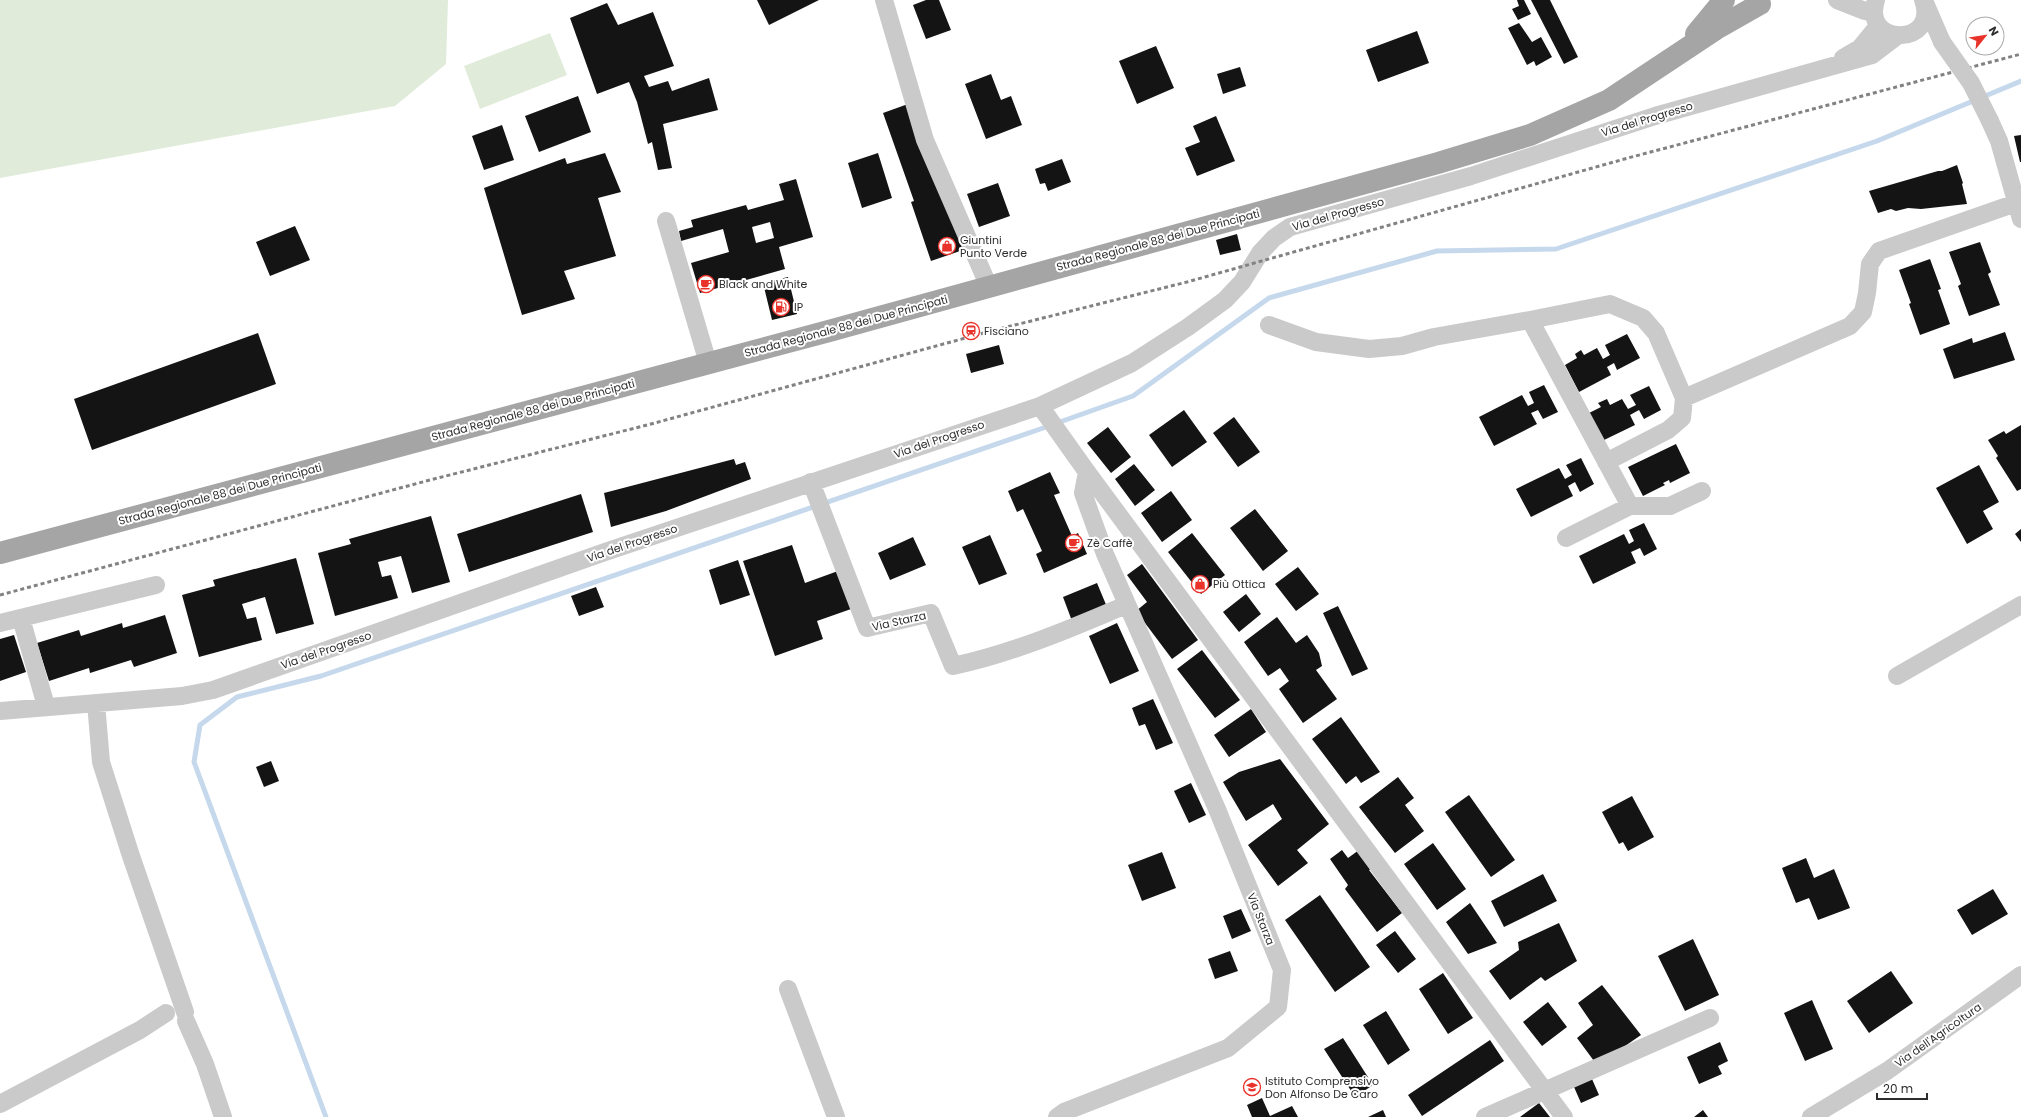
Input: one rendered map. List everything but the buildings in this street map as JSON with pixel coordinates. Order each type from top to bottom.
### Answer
[{"type":"main road","name":"Strada Regionale 88 dei Due Principati","points":[[1675,56],[1707,22],[1724,0]]},
{"type":"main road","name":"Strada Regionale 88 dei Due Principati","points":[[0,553],[989,287],[1438,163],[1530,135],[1608,100],[1716,29],[1763,1]]},
{"type":"street","points":[[884,0],[925,140],[989,287]]},
{"type":"street","points":[[1842,0],[1865,11],[1876,13],[1890,35],[1905,35],[1942,42]]},
{"type":"street","points":[[1684,398],[1850,326],[1863,312],[1867,293],[1870,264],[1879,251],[2019,211],[1999,141],[1990,121],[1971,83],[1942,42],[1923,0]]},
{"type":"street","name":"Via del Progresso","points":[[0,711],[46,706],[182,696],[213,690],[605,552],[814,488],[1044,410],[1132,363],[1188,328],[1225,300],[1242,282],[1265,248],[1274,238],[1290,227],[1471,176],[1634,122],[1872,55],[1905,35],[1924,21],[1926,6],[1923,0]]},
{"type":"street","name":"Via del Progresso","points":[[1830,66],[1860,48],[1876,13]]},
{"type":"street","points":[[666,221],[708,363]]},
{"type":"street","points":[[1269,325],[1316,342],[1369,349],[1402,346],[1434,337],[1610,304],[1643,318],[1656,333],[1684,398],[1682,418],[1668,430],[1606,462]]},
{"type":"street","points":[[1530,320],[1630,506]]},
{"type":"street","points":[[1044,410],[1087,472],[1564,1117]]},
{"type":"street","name":"Via Starza","points":[[1057,1117],[1064,1112],[1228,1048],[1278,1007],[1282,970],[1217,809],[1126,605],[1105,554],[1083,493],[1087,472]]},
{"type":"street","name":"Via Starza","points":[[814,488],[867,628],[931,613],[953,666],[982,659],[1019,647],[1077,626],[1126,605]]},
{"type":"street","points":[[1566,538],[1630,506],[1670,506],[1702,491]]},
{"type":"street","points":[[0,623],[156,585]]},
{"type":"street","points":[[1897,676],[2021,605]]},
{"type":"street","points":[[21,618],[46,706]]},
{"type":"street","points":[[96,703],[102,762],[131,856],[167,956],[176,1018],[205,1064],[223,1117]]},
{"type":"street","name":"Via dell'Agricoltura","points":[[1811,1117],[1887,1071],[2021,975]]},
{"type":"street","points":[[788,989],[836,1117]]},
{"type":"street","points":[[0,1104],[140,1030],[176,1018]]},
{"type":"street","points":[[1484,1117],[1710,1018]]},
{"type":"green space","points":[[0,0],[448,0],[446,64],[395,106],[0,178]]},
{"type":"green space","points":[[550,33],[567,75],[480,109],[464,66]]},
{"type":"waterway","points":[[1057,423],[1133,396],[1269,298],[1437,251],[1556,249],[1877,141],[2021,81]]},
{"type":"waterway","points":[[326,1117],[194,762],[200,725],[237,697],[321,676],[1049,426]]},
{"type":"railway","points":[[0,595],[430,480],[651,424],[991,331],[1187,282],[1628,158],[2021,54]]},
{"type":"place","name":"Giuntini Punto Verde","points":[[947,246]]},
{"type":"place","name":"Black and White","points":[[706,284]]},
{"type":"place","name":"IP","points":[[781,307]]},
{"type":"place","name":"Fisciano","points":[[971,331]]},
{"type":"place","name":"Zè Caffè","points":[[1074,543]]},
{"type":"place","name":"Più Ottica","points":[[1200,584]]},
{"type":"place","name":"Istituto Comprensivo Don Alfonso De Caro","points":[[1252,1087]]}]
